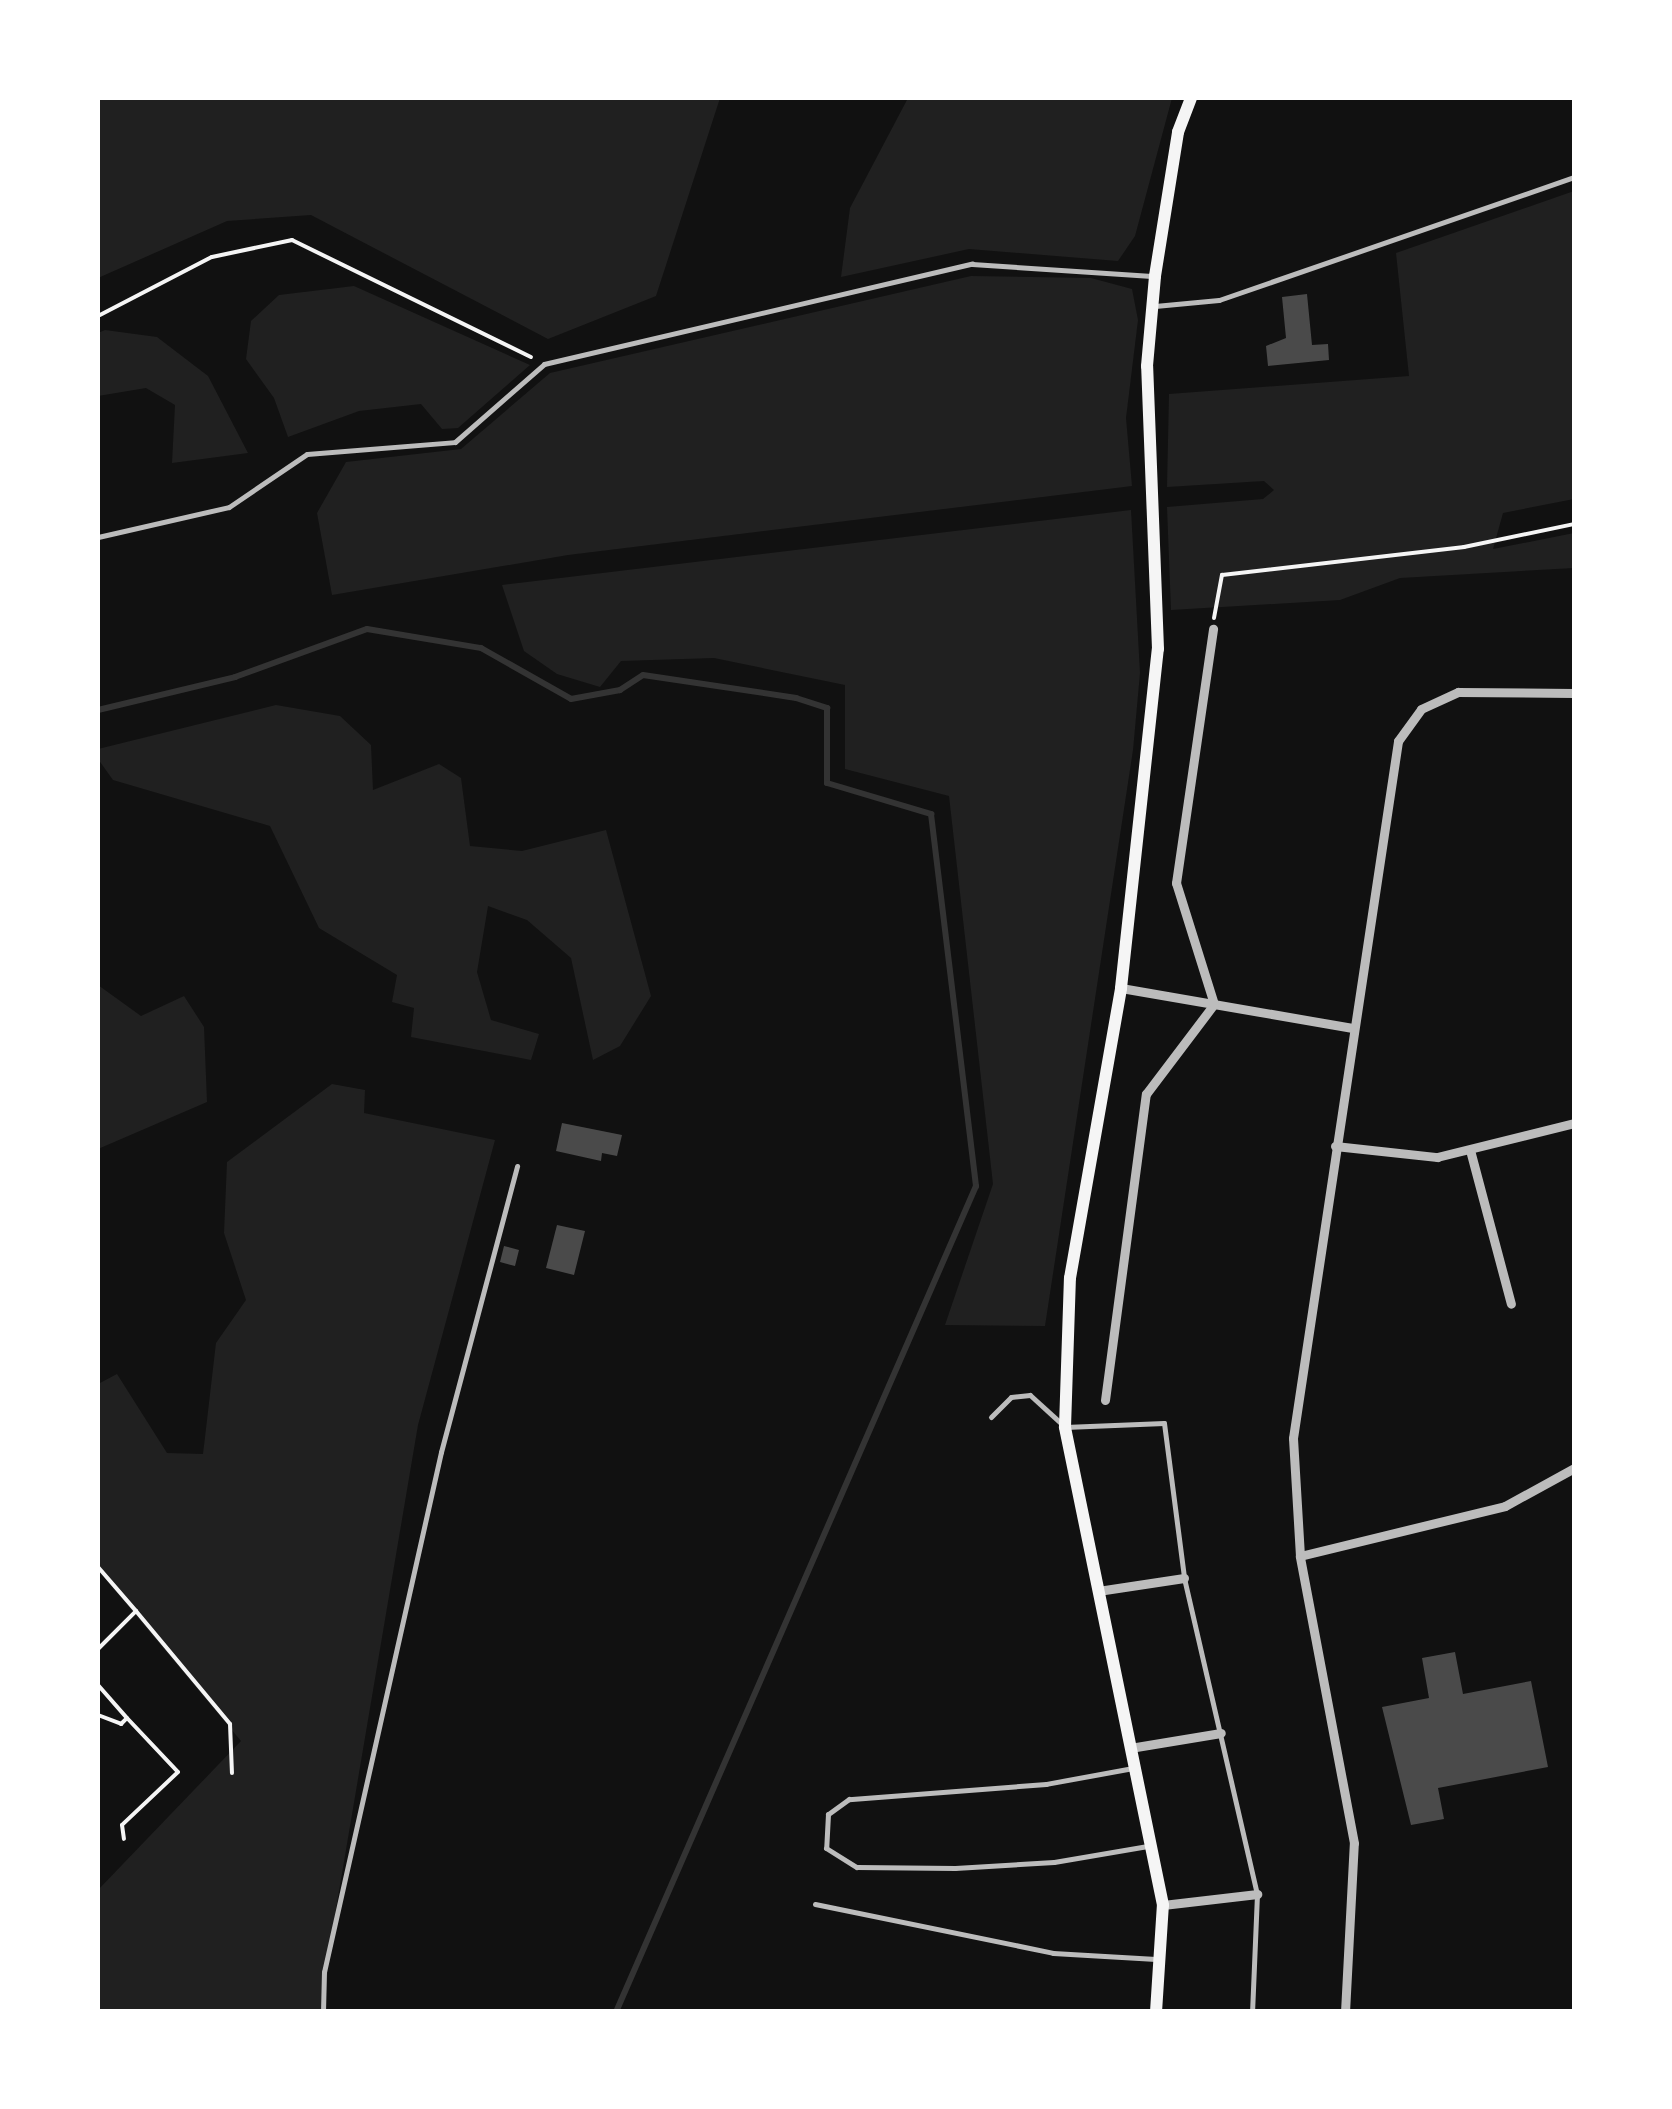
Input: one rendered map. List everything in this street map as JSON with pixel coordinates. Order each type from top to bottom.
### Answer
[{"type":"main road","points":[[1156,2012],[1164,1960],[1162,1905],[1094,1592],[1065,1428],[1070,1278],[1121,988],[1158,649],[1147,366],[1152,306],[1178,132],[1191,98]]},
{"type":"street","points":[[1212,629],[1176,883],[1214,1004]]},
{"type":"street","points":[[1345,2012],[1354,1843],[1300,1556],[1293,1438],[1398,742],[1421,709],[1458,692],[1574,693]]},
{"type":"street","points":[[1121,988],[1353,1028]]},
{"type":"street","points":[[1105,1400],[1146,1094],[1214,1004]]},
{"type":"street","points":[[1335,1146],[1437,1157],[1574,1123]]},
{"type":"street","points":[[1470,1150],[1510,1304]]},
{"type":"street","points":[[1300,1556],[1505,1506],[1574,1468]]},
{"type":"street","points":[[1094,1592],[1184,1578]]},
{"type":"street","points":[[1128,1748],[1220,1732]]},
{"type":"street","points":[[1162,1905],[1257,1894]]},
{"type":"lane","points":[[1152,306],[1218,300],[1574,177]]},
{"type":"lane","points":[[98,537],[229,508],[306,454],[455,442],[544,364],[972,264],[1155,276]]},
{"type":"lane","points":[[323,2012],[324,1972],[436,1471],[516,1166]]},
{"type":"lane","points":[[991,1417],[1011,1397],[1030,1396],[1065,1428],[1164,1423],[1184,1578],[1257,1894],[1252,2012]]},
{"type":"lane","points":[[1133,1768],[1046,1784],[849,1800],[828,1814],[826,1848],[857,1867],[955,1868],[1072,1860],[1151,1845]]},
{"type":"lane","points":[[815,1904],[1053,1953],[1164,1960]]},
{"type":"path","points":[[98,316],[212,257],[292,240],[544,364]]},
{"type":"path","points":[[1212,629],[1222,575],[1464,547],[1574,524]]},
{"type":"path","points":[[98,1567],[230,1724],[232,1773]]},
{"type":"path","points":[[98,1649],[136,1611]]},
{"type":"path","points":[[98,1685],[178,1772],[122,1824],[124,1839]]},
{"type":"path","points":[[98,1715],[121,1724],[128,1718]]},
{"type":"shaded area","points":[[98,98],[720,98],[656,296],[548,339],[311,215],[227,221],[98,278]]},
{"type":"shaded area","points":[[908,98],[1172,98],[1135,236],[1118,261],[969,249],[841,277],[850,208]]},
{"type":"shaded area","points":[[1574,191],[1574,499],[1503,513],[1493,549],[1574,533],[1574,568],[1400,578],[1340,600],[1171,610],[1167,507],[1263,499],[1274,490],[1264,481],[1167,487],[1169,394],[1409,376],[1396,253]]},
{"type":"shaded area","points":[[971,276],[1091,278],[1132,289],[1138,320],[1126,418],[1132,486],[568,555],[332,595],[317,513],[346,462],[461,449],[550,373]]},
{"type":"shaded area","points":[[354,286],[530,365],[458,428],[442,429],[421,404],[359,411],[288,437],[274,398],[246,359],[251,321],[279,295]]},
{"type":"shaded area","points":[[105,330],[157,337],[208,376],[248,453],[172,463],[175,405],[146,388],[98,396],[98,333]]},
{"type":"shaded area","points":[[1131,510],[1140,673],[1133,750],[1045,1326],[945,1325],[993,1184],[949,796],[845,769],[845,685],[714,658],[621,661],[600,687],[557,674],[524,651],[502,585]]},
{"type":"shaded area","points":[[276,705],[340,716],[371,745],[373,790],[439,764],[461,778],[470,846],[522,851],[606,830],[651,996],[620,1046],[593,1060],[571,958],[527,920],[488,906],[477,972],[491,1020],[539,1034],[531,1060],[411,1037],[414,1008],[392,1002],[397,975],[319,928],[270,826],[113,780],[98,759],[98,749]]},
{"type":"shaded area","points":[[98,985],[141,1016],[184,996],[204,1027],[207,1102],[98,1149]]},
{"type":"shaded area","points":[[332,1084],[365,1090],[364,1113],[495,1140],[418,1425],[329,1950],[325,2011],[98,2011],[98,1890],[241,1741],[98,1570],[98,1384],[117,1374],[167,1453],[203,1454],[216,1343],[246,1300],[224,1233],[227,1162]]},
{"type":"building","points":[[1307,294],[1312,345],[1328,344],[1329,360],[1268,366],[1266,346],[1286,338],[1282,297]]},
{"type":"building","points":[[562,1123],[622,1135],[617,1156],[602,1153],[601,1161],[556,1151]]},
{"type":"building","points":[[557,1225],[585,1231],[574,1275],[546,1268]]},
{"type":"building","points":[[504,1246],[519,1250],[515,1266],[500,1262]]},
{"type":"building","points":[[1455,1652],[1463,1694],[1531,1681],[1548,1767],[1438,1788],[1444,1819],[1411,1825],[1382,1707],[1429,1698],[1422,1658]]},
{"type":"waterway","points":[[98,710],[235,677],[367,629],[481,648],[571,699],[620,690],[643,675],[796,698],[827,708],[827,783],[931,814],[976,1186],[616,2012]]}]
